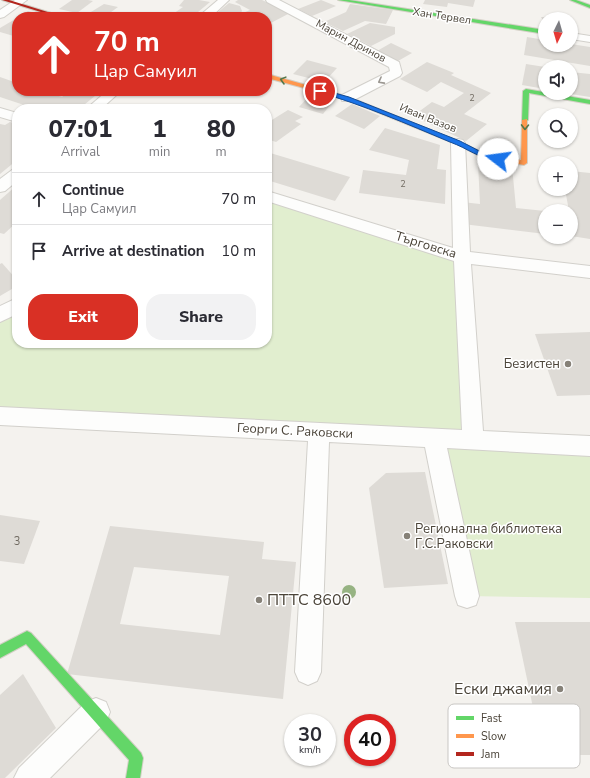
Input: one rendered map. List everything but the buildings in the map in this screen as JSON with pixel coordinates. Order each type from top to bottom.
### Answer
[{"type":"street","points":[[4,0],[19,2],[48,12]]},
{"type":"street","points":[[210,12],[224,0]]},
{"type":"street","name":"Марин Дринов","points":[[271,0],[395,65],[396,73],[347,98]]},
{"type":"street","name":"Хан Тервел","points":[[340,0],[538,31]]},
{"type":"street","points":[[572,0],[590,7]]},
{"type":"street","points":[[0,15],[19,2]]},
{"type":"street","points":[[578,37],[590,39]]},
{"type":"street","name":"Иван Вазов","points":[[272,77],[347,98],[458,143],[486,157],[524,163],[526,91],[590,102]]},
{"type":"street","points":[[99,104],[109,96]]},
{"type":"street","points":[[0,112],[12,116]]},
{"type":"street","points":[[458,143],[462,257],[474,440]]},
{"type":"street","points":[[0,187],[12,177]]},
{"type":"street","name":"Търговска","points":[[272,198],[462,257],[590,272]]},
{"type":"street","points":[[0,315],[12,308]]},
{"type":"street","name":"Георги С. Раковски","points":[[0,416],[590,446]]},
{"type":"street","points":[[308,672],[319,432]]},
{"type":"street","points":[[434,438],[467,596]]},
{"type":"street","points":[[0,652],[27,637],[136,758],[133,778]]},
{"type":"street","points":[[29,778],[96,712]]},
{"type":"green space","points":[[272,198],[462,257],[473,440],[590,446],[590,598],[467,596],[434,438],[0,416],[0,315],[12,308],[12,348],[272,348]]},
{"type":"traffic: fast","points":[[340,0],[538,31]]},
{"type":"traffic: fast","points":[[572,0],[590,7]]},
{"type":"traffic: fast","points":[[525,120],[526,91],[590,102]]},
{"type":"traffic: fast","points":[[0,652],[27,637],[136,758],[133,778]]},
{"type":"traffic: slow","points":[[272,77],[347,98],[458,143],[486,157],[524,163],[525,120]]},
{"type":"traffic: jam","points":[[4,0],[45,12]]},
{"type":"place","name":"Безистен","points":[[568,364]]},
{"type":"place","name":"Регионална библиотека Г.С.Раковски","points":[[407,536]]},
{"type":"place","name":"ПТТС 8600","points":[[259,600]]},
{"type":"place","name":"Ески джамия","points":[[560,689]]},
{"type":"route","points":[[320,91],[347,98],[458,143],[486,157],[498,159]]}]
